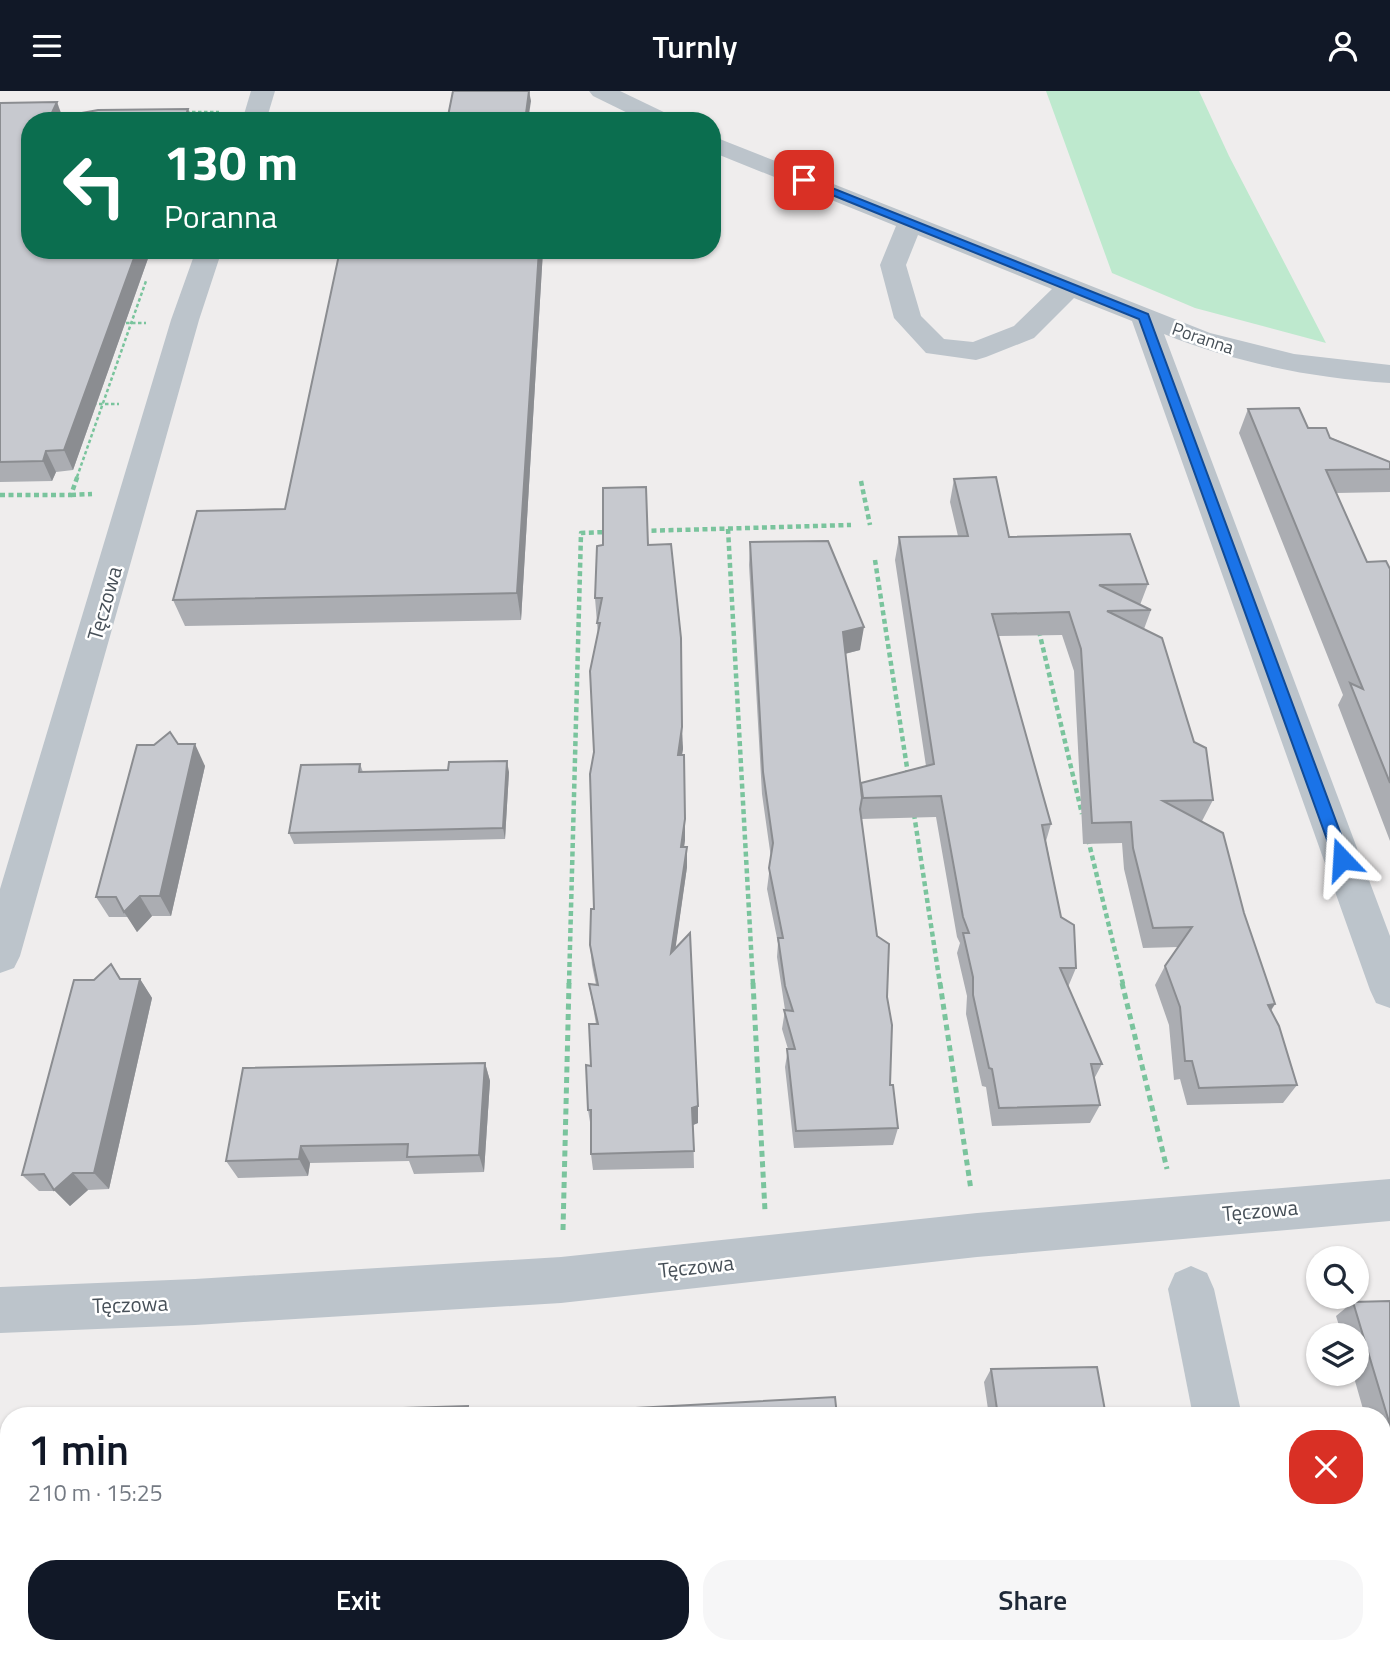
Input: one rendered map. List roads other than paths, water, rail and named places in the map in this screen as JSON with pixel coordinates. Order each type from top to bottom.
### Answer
[{"type":"street","points":[[601,91],[644,112]]},
{"type":"street","name":"Poranna","points":[[721,147],[1200,339],[1260,358],[1339,371],[1390,373]]},
{"type":"street","points":[[910,223],[893,265],[908,318],[936,347],[976,351],[1024,332],[1070,286]]},
{"type":"street","name":"Tęczowa","points":[[0,956],[185,322],[206,259]]},
{"type":"street","points":[[1144,317],[1390,990]]},
{"type":"street","name":"Tęczowa","points":[[0,1310],[195,1302],[561,1280],[977,1235],[1390,1200]]},
{"type":"street","points":[[1191,1289],[1216,1407]]}]
